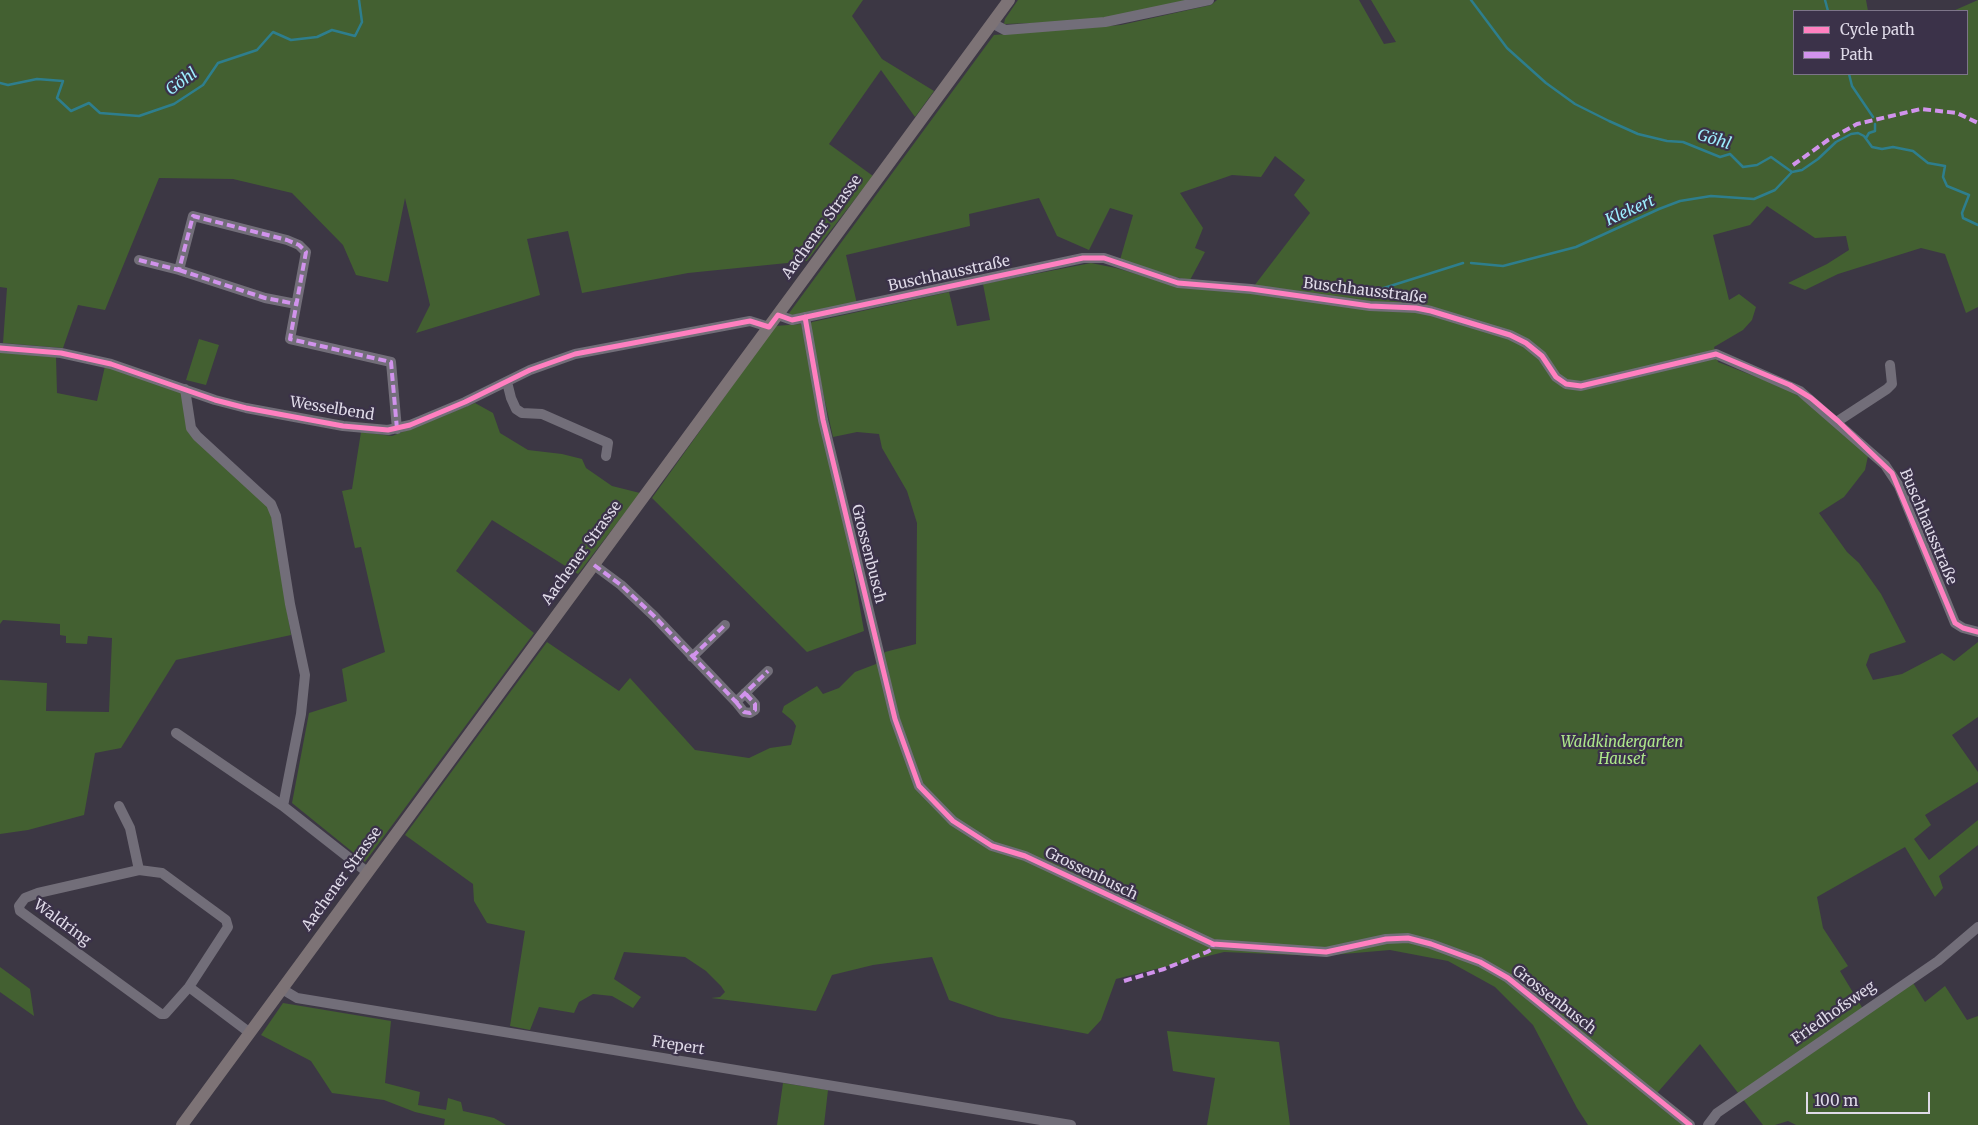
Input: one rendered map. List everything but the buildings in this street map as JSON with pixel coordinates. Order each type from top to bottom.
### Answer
[{"type":"main road","name":"Aachener Strasse","points":[[182,1125],[366,872],[1009,0]]},
{"type":"street","points":[[992,23],[1005,30],[1096,23],[1209,0]]},
{"type":"street","points":[[179,270],[193,216],[286,240],[299,246],[306,252],[290,339],[391,362],[397,429]]},
{"type":"street","name":"Buschhausstraße","points":[[778,315],[792,320],[1084,258],[1104,258],[1178,283],[1251,289],[1431,311],[1510,336],[1526,343],[1542,356],[1556,377],[1566,384],[1581,386],[1605,378],[1662,368],[1716,354],[1790,384],[1811,398],[1892,473],[1955,623],[1963,628],[1976,628]]},
{"type":"street","points":[[139,260],[179,270],[265,298],[296,304]]},
{"type":"street","name":"Grossenbusch","points":[[805,317],[823,420],[895,719],[919,786],[953,821],[992,846],[1025,856],[1213,944],[1326,952],[1386,939],[1408,938],[1432,944],[1480,962],[1508,978],[1690,1125]]},
{"type":"street","name":"Wesselbend","points":[[0,348],[55,352],[94,360],[246,408],[373,430],[397,429],[465,402],[530,370],[574,354],[750,321],[769,327]]},
{"type":"street","points":[[1838,421],[1892,384],[1890,365]]},
{"type":"street","points":[[507,382],[516,409],[522,412],[542,414],[608,443],[606,456]]},
{"type":"street","points":[[185,389],[191,428],[196,436],[271,504],[276,516],[290,604],[305,675],[301,714],[283,806]]},
{"type":"street","points":[[594,565],[621,585],[654,616],[744,712],[750,714],[755,710],[755,704],[745,693]]},
{"type":"street","points":[[692,657],[725,625]]},
{"type":"street","points":[[736,702],[768,671]]},
{"type":"street","points":[[176,734],[283,806],[366,872]]},
{"type":"street","points":[[119,806],[130,828],[139,870]]},
{"type":"street","name":"Waldring","points":[[139,870],[162,873],[226,920],[228,927],[189,987],[171,1010],[161,1014],[20,911],[19,906],[25,898],[38,893],[139,870]]},
{"type":"street","name":"Friedhofsweg","points":[[1708,1125],[1717,1113],[1938,961],[1978,927]]},
{"type":"street","points":[[189,987],[250,1033]]},
{"type":"street","name":"Frepert","points":[[282,989],[297,998],[1071,1125]]},
{"type":"green space","points":[[0,0],[863,0],[852,16],[882,59],[934,91],[915,117],[881,70],[829,144],[873,176],[807,261],[688,273],[582,293],[568,231],[527,239],[540,295],[416,333],[430,305],[405,198],[388,282],[356,275],[343,245],[292,193],[233,179],[159,178],[105,310],[78,305],[63,348],[3,343],[7,288],[0,287]]},
{"type":"green space","points":[[1018,0],[1199,0],[1091,21],[1004,24],[1005,19]]},
{"type":"green space","name":"Waldkindergarten Hauset","points":[[1217,0],[1359,0],[1384,44],[1396,42],[1371,0],[1866,0],[1868,10],[1793,10],[1793,75],[1968,75],[1968,10],[1955,10],[1978,0],[1978,307],[1966,313],[1945,254],[1921,248],[1838,274],[1805,290],[1788,283],[1827,264],[1849,250],[1846,236],[1815,238],[1767,206],[1750,225],[1713,235],[1729,300],[1739,294],[1756,307],[1752,320],[1743,330],[1714,347],[1718,362],[1787,389],[1809,403],[1868,456],[1865,470],[1844,497],[1819,513],[1881,594],[1906,642],[1870,654],[1866,665],[1873,680],[1902,674],[1942,653],[1954,661],[1978,642],[1978,717],[1952,735],[1978,772],[1978,782],[1925,815],[1931,825],[1914,839],[1929,860],[1978,820],[1978,845],[1939,876],[1943,888],[1935,897],[1905,847],[1817,897],[1823,928],[1848,966],[1840,971],[1863,1009],[1910,978],[1925,1002],[1945,986],[1967,1020],[1978,1016],[1978,1125],[1796,1125],[1788,1121],[1775,1125],[1763,1125],[1700,1044],[1651,1100],[1683,1125],[1588,1125],[1533,1025],[1495,987],[1448,961],[1390,950],[1320,956],[1224,952],[1116,979],[1101,1020],[1088,1034],[998,1017],[949,1000],[932,957],[873,965],[832,975],[816,1011],[711,998],[720,997],[725,992],[706,971],[685,957],[624,952],[614,979],[641,997],[633,1008],[612,996],[593,994],[579,1002],[574,1013],[539,1007],[530,1030],[510,1026],[525,931],[487,923],[474,901],[473,884],[405,835],[547,642],[619,691],[630,678],[695,750],[749,758],[770,748],[791,745],[796,726],[782,712],[784,706],[817,686],[823,694],[839,688],[855,672],[876,664],[885,652],[916,644],[917,523],[907,491],[882,448],[879,434],[857,432],[833,437],[808,326],[812,322],[949,292],[957,326],[990,320],[983,284],[1091,263],[1116,268],[1177,286],[1350,299],[1254,286],[1310,213],[1294,195],[1305,180],[1275,156],[1261,177],[1232,175],[1180,193],[1203,228],[1195,248],[1205,252],[1190,280],[1120,260],[1133,215],[1110,208],[1089,250],[1057,236],[1039,198],[969,214],[970,226],[846,255],[857,304],[787,316],[994,35],[1121,25],[1211,5]]},
{"type":"green space","points":[[801,324],[830,437],[864,631],[807,652],[652,498],[775,326]]},
{"type":"green space","points":[[199,339],[219,345],[206,385],[186,380]]},
{"type":"green space","points":[[0,351],[56,357],[57,393],[97,401],[105,366],[190,395],[194,429],[270,507],[291,635],[176,660],[121,748],[95,753],[84,815],[28,830],[0,834],[0,680],[47,683],[46,711],[109,712],[112,638],[88,636],[87,644],[66,643],[66,636],[60,635],[60,624],[3,620],[0,624]]},
{"type":"green space","points":[[475,403],[493,413],[500,433],[528,450],[562,454],[582,459],[586,468],[612,486],[640,493],[578,574],[492,520],[456,571],[534,633],[365,862],[292,803],[309,713],[347,701],[342,669],[385,652],[361,547],[355,548],[342,491],[352,489],[361,432],[392,436]]},
{"type":"green space","points":[[0,967],[30,989],[34,1016],[0,992]]},
{"type":"green space","points":[[283,1003],[391,1021],[385,1083],[420,1092],[418,1105],[446,1110],[448,1098],[461,1102],[463,1111],[494,1118],[506,1125],[444,1125],[445,1119],[415,1112],[384,1100],[332,1093],[311,1061],[261,1035]]},
{"type":"green space","points":[[1167,1031],[1279,1042],[1290,1125],[1207,1125],[1215,1078],[1173,1071]]},
{"type":"green space","points":[[783,1083],[828,1090],[824,1125],[777,1125]]},
{"type":"waterway","name":"Göhl","points":[[0,83],[8,85],[37,79],[63,81],[57,98],[71,111],[89,103],[100,113],[139,116],[174,104],[203,85],[218,63],[257,50],[273,32],[291,40],[317,37],[332,30],[355,36],[362,22],[359,0]]},
{"type":"waterway","name":"Göhl","points":[[1471,0],[1507,48],[1546,83],[1575,104],[1638,134],[1667,141],[1683,142],[1720,157],[1730,154],[1743,167],[1757,165],[1771,157],[1792,172],[1802,170],[1818,159],[1836,142],[1851,134],[1858,133],[1864,136],[1872,147],[1882,149],[1893,147],[1913,151],[1928,163],[1945,166],[1943,177],[1947,186],[1969,195],[1962,213],[1963,218],[1978,225]]},
{"type":"waterway","points":[[1825,0],[1828,10]]},
{"type":"waterway","points":[[1849,75],[1852,86],[1873,117]]},
{"type":"waterway","points":[[1866,138],[1869,133],[1875,131],[1875,124]]},
{"type":"waterway","name":"Klekert","points":[[1471,263],[1503,266],[1576,247],[1680,201],[1711,196],[1754,199],[1775,190],[1792,172]]},
{"type":"waterway","name":"Klekert","points":[[1365,294],[1463,263]]},
{"type":"marked path","points":[[1793,165],[1828,140],[1857,124],[1921,109],[1957,113],[1978,123]]},
{"type":"marked path","points":[[139,260],[179,270],[193,216],[287,240],[299,245],[306,252],[290,339],[391,362],[397,429]]},
{"type":"marked path","points":[[179,270],[265,298],[296,304]]},
{"type":"marked path","points":[[594,565],[621,585],[654,616],[736,702],[768,671]]},
{"type":"marked path","points":[[692,657],[725,625]]},
{"type":"marked path","points":[[736,702],[744,712],[750,713],[755,710],[755,704],[745,693]]},
{"type":"marked path","points":[[1124,981],[1164,969],[1207,952],[1212,949],[1213,944]]},
{"type":"cycle path","points":[[0,348],[61,353],[111,364],[215,400],[246,408],[343,426],[388,430],[410,425],[465,402],[530,370],[575,354],[750,321],[769,327],[778,315],[792,320],[1083,258],[1104,258],[1178,283],[1251,289],[1370,306],[1416,308],[1431,311],[1510,335],[1526,343],[1542,356],[1556,377],[1566,384],[1581,386],[1716,354],[1790,385],[1811,398],[1838,421],[1892,473],[1955,623],[1963,628],[1978,632]]},
{"type":"cycle path","points":[[805,317],[823,420],[895,719],[919,786],[953,821],[992,846],[1025,856],[1213,944],[1326,952],[1386,939],[1408,938],[1431,944],[1480,962],[1508,978],[1690,1125]]}]
